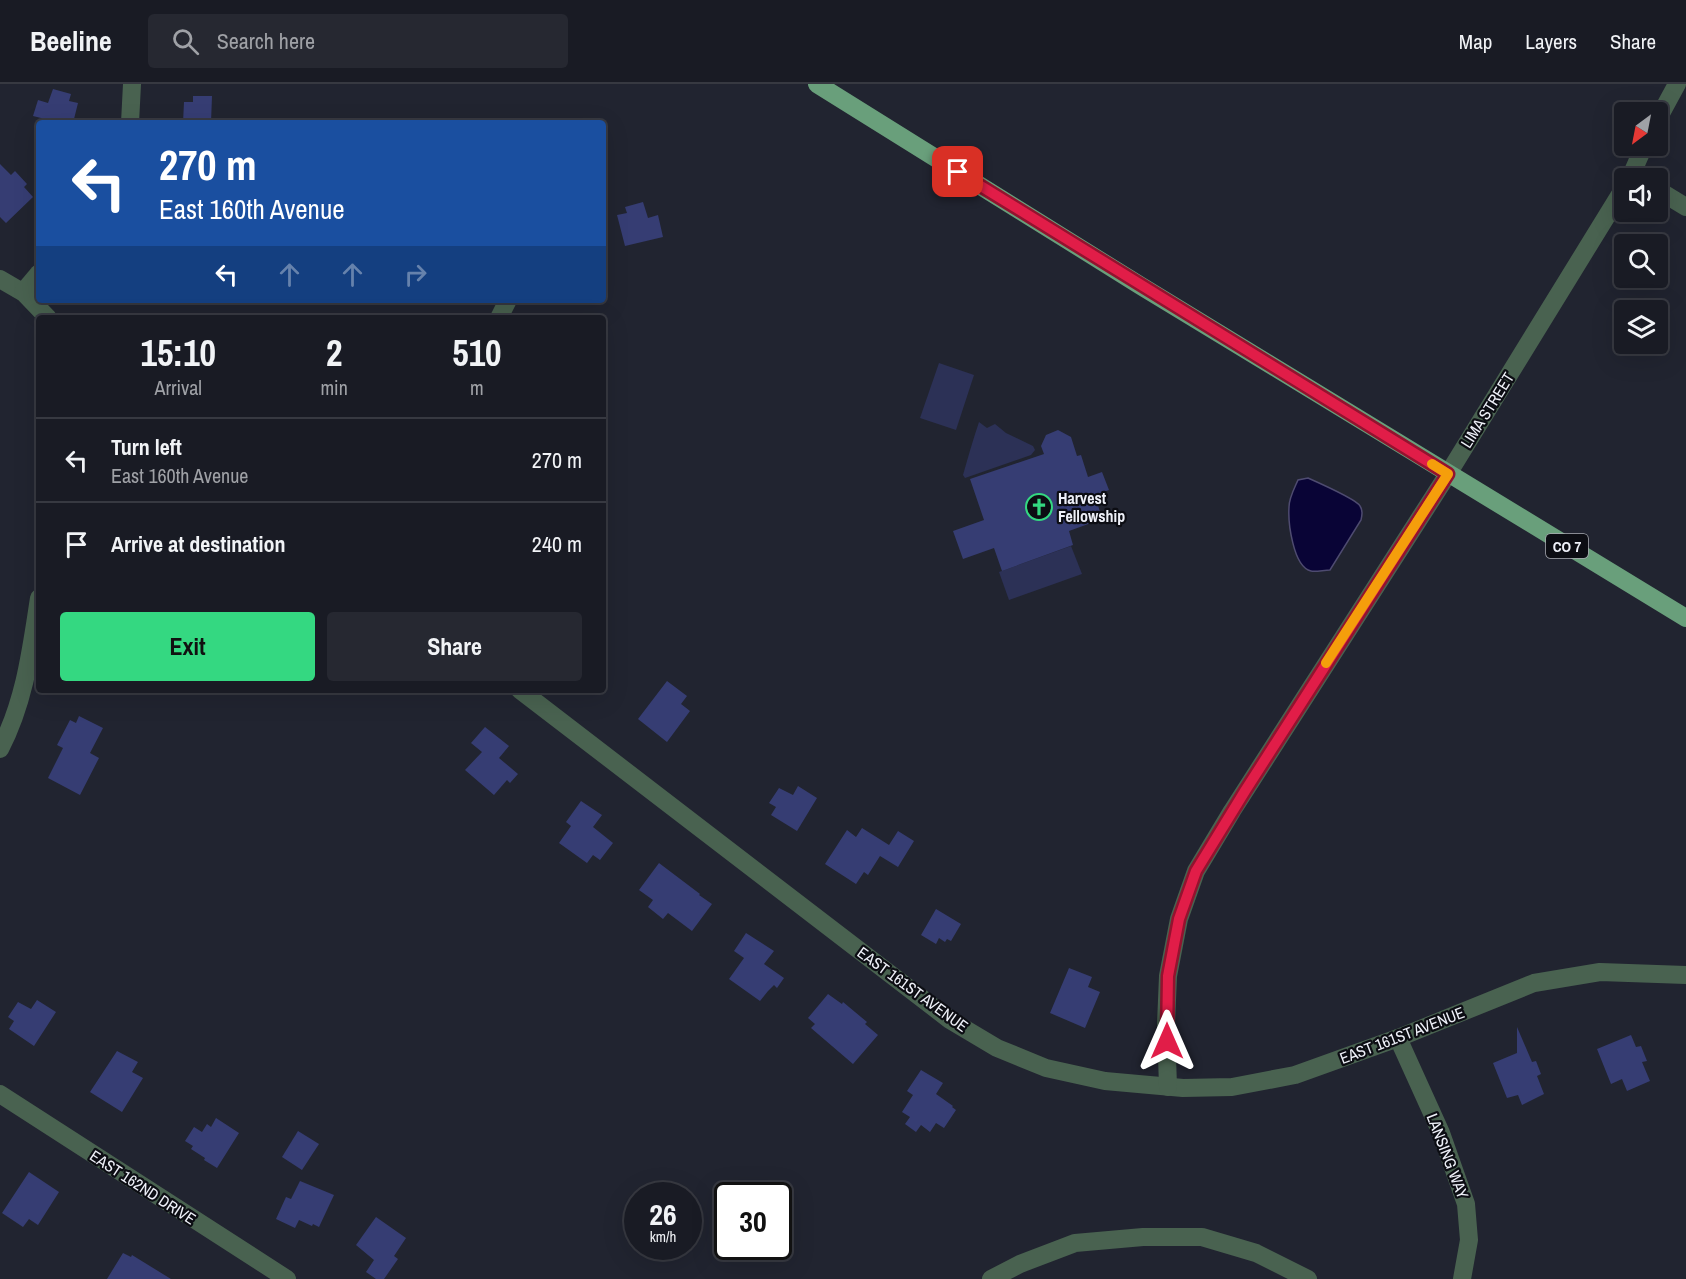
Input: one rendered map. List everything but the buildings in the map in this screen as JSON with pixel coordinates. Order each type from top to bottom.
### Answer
[{"type":"main road","name":"CO 7","points":[[817,84],[1150,292],[1686,618]]},
{"type":"street","points":[[130,120],[132,84]]},
{"type":"street","points":[[1667,102],[1677,84]]},
{"type":"street","points":[[1668,196],[1686,207]]},
{"type":"street","name":"LIMA STREET","points":[[1168,1087],[1166,1024],[1168,976],[1179,919],[1196,871],[1614,207]]},
{"type":"street","points":[[23,292],[36,277]]},
{"type":"street","points":[[0,279],[23,292],[45,315]]},
{"type":"street","points":[[0,748],[24,688],[36,616]]},
{"type":"street","name":"EAST 161ST AVENUE","points":[[524,693],[951,1020],[997,1048],[1046,1068],[1105,1081],[1168,1087],[1233,1087],[1295,1075],[1398,1038],[1534,983],[1600,972],[1686,975]]},
{"type":"street","name":"LANSING WAY","points":[[1398,1038],[1441,1132],[1466,1204],[1469,1240],[1462,1279]]},
{"type":"street","name":"EAST 162ND DRIVE","points":[[0,1094],[279,1277]]},
{"type":"street","points":[[991,1279],[1020,1264],[1075,1243],[1147,1237],[1202,1237],[1256,1252],[1308,1279]]},
{"type":"shaded area","points":[[939,363],[974,375],[956,430],[920,418]]},
{"type":"shaded area","points":[[979,422],[987,428],[995,424],[1006,433],[1033,446],[1035,450],[1031,455],[965,478],[963,475]]},
{"type":"shaded area","points":[[1308,478],[1352,500],[1362,510],[1361,520],[1330,570],[1311,571],[1305,568],[1293,543],[1289,523],[1290,500],[1298,480]]},
{"type":"shaded area","points":[[1071,546],[1082,574],[1009,600],[999,572]]},
{"type":"slow traffic","points":[[1326,663],[1448,474],[1432,464]]},
{"type":"place","name":"Harvest Fellowship","points":[[1039,507]]},
{"type":"route","points":[[958,172],[1448,474],[1196,871],[1179,919],[1168,976],[1167,1041]]}]
